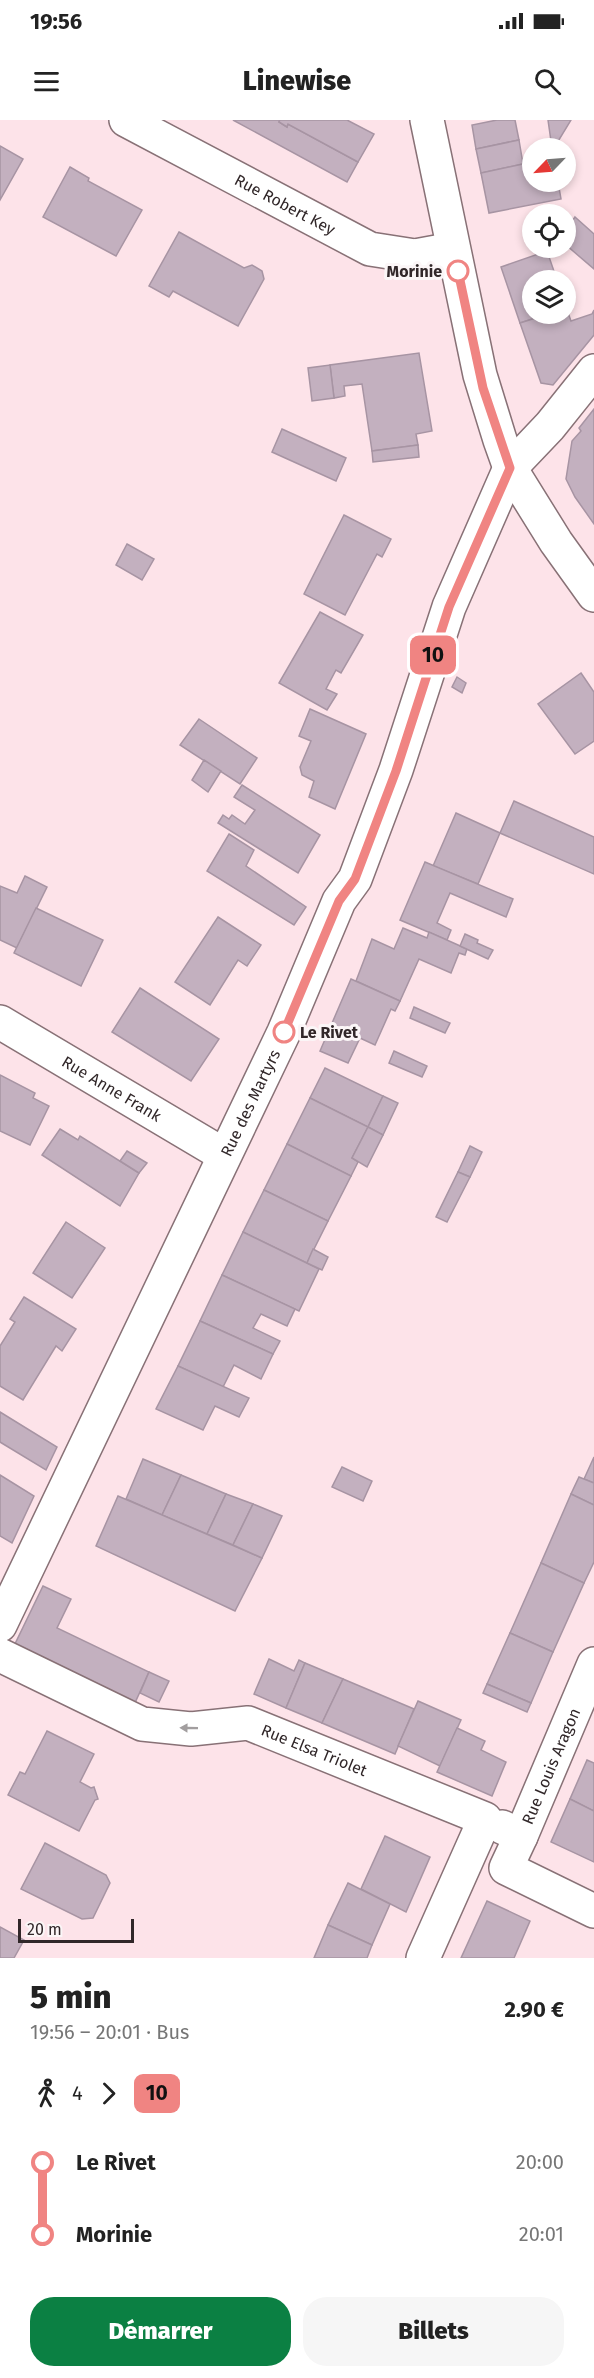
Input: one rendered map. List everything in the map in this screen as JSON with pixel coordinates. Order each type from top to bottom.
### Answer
[{"type":"street","name":"Rue Robert Key","points":[[126,120],[370,249],[415,256],[453,249]]},
{"type":"street","points":[[427,120],[483,388],[510,468],[556,542],[594,595]]},
{"type":"street","name":"Rue des Martyrs","points":[[0,1625],[284,1032],[339,901],[355,879],[396,771],[449,607],[510,468],[550,426],[594,371]]},
{"type":"street","name":"Rue Anne Frank","points":[[0,1022],[224,1155]]},
{"type":"street","name":"Rue Elsa Triolet","points":[[0,1655],[142,1724],[191,1729],[248,1723],[485,1820]]},
{"type":"street","name":"Rue Louis Aragon","points":[[594,1664],[506,1868],[594,1911]]},
{"type":"street","points":[[423,1958],[485,1820]]},
{"type":"street","name":"Rue Louis Aragon","points":[[485,1820],[521,1836]]},
{"type":"building","points":[[233,120],[280,120],[279,122],[287,127],[288,124],[358,162],[347,182]]},
{"type":"building","points":[[280,120],[347,120],[374,134],[358,162],[288,124],[287,127],[279,122]]},
{"type":"building","points":[[497,120],[515,120],[519,140],[476,149],[472,125]]},
{"type":"building","points":[[548,120],[571,120],[560,138],[551,138]]},
{"type":"building","points":[[519,140],[522,164],[481,173],[476,149]]},
{"type":"building","points":[[0,146],[23,159],[0,200]]},
{"type":"building","points":[[522,164],[522,192],[560,192],[561,199],[522,204],[522,207],[489,213],[481,173]]},
{"type":"building","points":[[70,167],[89,178],[88,181],[142,210],[116,256],[43,217]]},
{"type":"building","points":[[576,218],[594,234],[594,269],[576,254]]},
{"type":"building","points":[[179,232],[244,268],[252,265],[262,271],[264,279],[238,326],[173,291],[169,297],[149,286]]},
{"type":"building","points":[[527,258],[549,258],[554,270],[522,270],[522,322],[520,323],[501,267]]},
{"type":"building","points":[[594,310],[594,335],[553,385],[541,383],[520,323],[576,324],[576,319],[592,314]]},
{"type":"building","points":[[419,353],[432,431],[416,434],[418,445],[372,451],[362,384],[344,386],[345,396],[334,398],[330,365]]},
{"type":"building","points":[[330,365],[334,398],[312,401],[308,368]]},
{"type":"building","points":[[594,409],[594,524],[575,497],[566,479],[572,441]]},
{"type":"building","points":[[282,429],[346,458],[336,481],[272,452]]},
{"type":"building","points":[[418,445],[419,457],[373,462],[372,451]]},
{"type":"building","points":[[344,515],[391,539],[382,557],[377,554],[345,615],[304,594]]},
{"type":"building","points":[[127,544],[154,559],[142,580],[116,565]]},
{"type":"building","points":[[320,612],[363,635],[341,673],[336,670],[326,689],[337,694],[327,710],[279,683]]},
{"type":"building","points":[[581,673],[594,692],[594,741],[575,754],[538,704]]},
{"type":"building","points":[[457,677],[466,683],[462,693],[452,687]]},
{"type":"building","points":[[310,709],[366,734],[335,809],[309,797],[314,781],[302,775],[300,767],[311,741],[299,736]]},
{"type":"building","points":[[199,719],[257,758],[240,784],[180,745]]},
{"type":"building","points":[[204,760],[221,771],[208,792],[192,780]]},
{"type":"building","points":[[242,785],[320,835],[298,873],[218,823],[223,815],[229,819],[232,815],[245,824],[255,810],[234,797]]},
{"type":"building","points":[[514,801],[594,837],[594,874],[500,833]]},
{"type":"building","points":[[456,813],[500,833],[478,884],[433,866]]},
{"type":"building","points":[[229,834],[254,850],[246,866],[306,907],[294,925],[207,871]]},
{"type":"building","points":[[425,862],[513,899],[506,917],[450,893],[437,923],[451,930],[447,940],[400,920]]},
{"type":"building","points":[[25,876],[47,887],[17,948],[0,940],[0,886],[17,893]]},
{"type":"building","points":[[36,908],[103,940],[81,986],[14,953]]},
{"type":"building","points":[[218,917],[261,945],[247,966],[238,960],[210,1005],[175,982]]},
{"type":"building","points":[[403,928],[427,938],[429,932],[467,949],[465,955],[459,953],[451,973],[419,959],[400,1001],[356,981],[372,939],[394,949]]},
{"type":"building","points":[[465,934],[478,940],[477,943],[493,950],[488,959],[460,946]]},
{"type":"building","points":[[351,979],[400,1001],[395,1011],[391,1009],[375,1045],[360,1038],[348,1063],[320,1051]]},
{"type":"building","points":[[140,988],[219,1039],[191,1081],[112,1032]]},
{"type":"building","points":[[414,1007],[450,1023],[445,1033],[410,1018]]},
{"type":"building","points":[[394,1051],[427,1066],[422,1077],[389,1063]]},
{"type":"building","points":[[325,1068],[383,1096],[368,1127],[310,1098]]},
{"type":"building","points":[[0,1075],[35,1093],[33,1098],[49,1106],[30,1145],[0,1131]]},
{"type":"building","points":[[383,1096],[398,1103],[383,1135],[368,1127]]},
{"type":"building","points":[[310,1098],[368,1127],[352,1158],[358,1162],[351,1176],[287,1144]]},
{"type":"building","points":[[368,1127],[383,1135],[367,1167],[352,1158]]},
{"type":"building","points":[[60,1129],[78,1140],[80,1136],[139,1173],[120,1206],[42,1155]]},
{"type":"building","points":[[287,1144],[351,1176],[328,1221],[264,1190]]},
{"type":"building","points":[[470,1146],[482,1152],[470,1177],[458,1172]]},
{"type":"building","points":[[127,1151],[147,1163],[139,1173],[120,1161]]},
{"type":"building","points":[[458,1172],[470,1177],[447,1222],[436,1217]]},
{"type":"building","points":[[264,1190],[328,1221],[307,1263],[243,1232]]},
{"type":"building","points":[[66,1222],[105,1248],[72,1298],[33,1273]]},
{"type":"building","points":[[243,1232],[319,1269],[299,1311],[222,1275]]},
{"type":"building","points":[[313,1249],[328,1257],[322,1270],[307,1263]]},
{"type":"building","points":[[222,1275],[295,1309],[287,1326],[261,1314],[253,1328],[280,1341],[273,1354],[200,1321]]},
{"type":"building","points":[[24,1297],[76,1329],[62,1351],[56,1346],[23,1400],[0,1386],[0,1346],[15,1322],[10,1319]]},
{"type":"building","points":[[200,1321],[273,1354],[261,1379],[234,1365],[223,1387],[178,1366]]},
{"type":"building","points":[[178,1366],[249,1398],[239,1417],[215,1406],[203,1430],[156,1409]]},
{"type":"building","points":[[0,1412],[57,1447],[46,1470],[0,1442]]},
{"type":"building","points":[[594,1457],[594,1483],[584,1479]]},
{"type":"building","points":[[143,1459],[181,1475],[162,1515],[126,1499]]},
{"type":"building","points":[[342,1467],[372,1481],[363,1501],[332,1487]]},
{"type":"building","points":[[0,1475],[34,1496],[12,1543],[0,1536]]},
{"type":"building","points":[[181,1475],[226,1494],[207,1534],[162,1515]]},
{"type":"building","points":[[579,1477],[594,1483],[594,1505],[571,1494]]},
{"type":"building","points":[[226,1494],[253,1504],[233,1545],[207,1534]]},
{"type":"building","points":[[571,1494],[594,1505],[594,1562],[584,1583],[541,1563]]},
{"type":"building","points":[[118,1496],[262,1558],[235,1611],[96,1546]]},
{"type":"building","points":[[253,1504],[282,1516],[262,1558],[233,1545]]},
{"type":"building","points":[[541,1563],[584,1583],[553,1652],[510,1633]]},
{"type":"building","points":[[43,1586],[71,1599],[57,1628],[149,1672],[134,1705],[14,1646]]},
{"type":"building","points":[[510,1633],[553,1652],[531,1703],[487,1684]]},
{"type":"building","points":[[269,1659],[294,1671],[299,1660],[305,1663],[286,1708],[254,1694]]},
{"type":"building","points":[[305,1663],[343,1679],[322,1723],[286,1708]]},
{"type":"building","points":[[149,1672],[169,1681],[159,1702],[140,1693]]},
{"type":"building","points":[[343,1679],[414,1709],[395,1754],[322,1723]]},
{"type":"building","points":[[487,1684],[531,1703],[527,1712],[483,1693]]},
{"type":"building","points":[[418,1701],[461,1720],[440,1766],[398,1746]]},
{"type":"building","points":[[457,1728],[485,1741],[481,1750],[506,1762],[492,1796],[437,1772]]},
{"type":"building","points":[[47,1731],[94,1754],[80,1782],[91,1788],[94,1787],[98,1799],[95,1800],[79,1831],[8,1795],[20,1772],[25,1774]]},
{"type":"building","points":[[587,1760],[594,1763],[594,1811],[570,1799]]},
{"type":"building","points":[[570,1799],[594,1811],[594,1862],[551,1842]]},
{"type":"building","points":[[385,1836],[430,1857],[406,1912],[361,1889]]},
{"type":"building","points":[[45,1843],[106,1875],[110,1883],[93,1918],[82,1919],[21,1889]]},
{"type":"building","points":[[348,1883],[390,1904],[372,1945],[328,1925]]},
{"type":"building","points":[[487,1901],[530,1921],[514,1958],[461,1958]]},
{"type":"building","points":[[328,1925],[372,1945],[367,1958],[314,1958]]},
{"type":"building","points":[[0,1927],[24,1940],[14,1958],[0,1958]]},
{"type":"bus line","name":"10","points":[[284,1032],[339,901],[355,879],[396,771],[449,607],[510,468],[483,388],[458,271]]},
{"type":"place","name":"Morinie","points":[[458,271]]},
{"type":"place","name":"Le Rivet","points":[[284,1032]]}]
